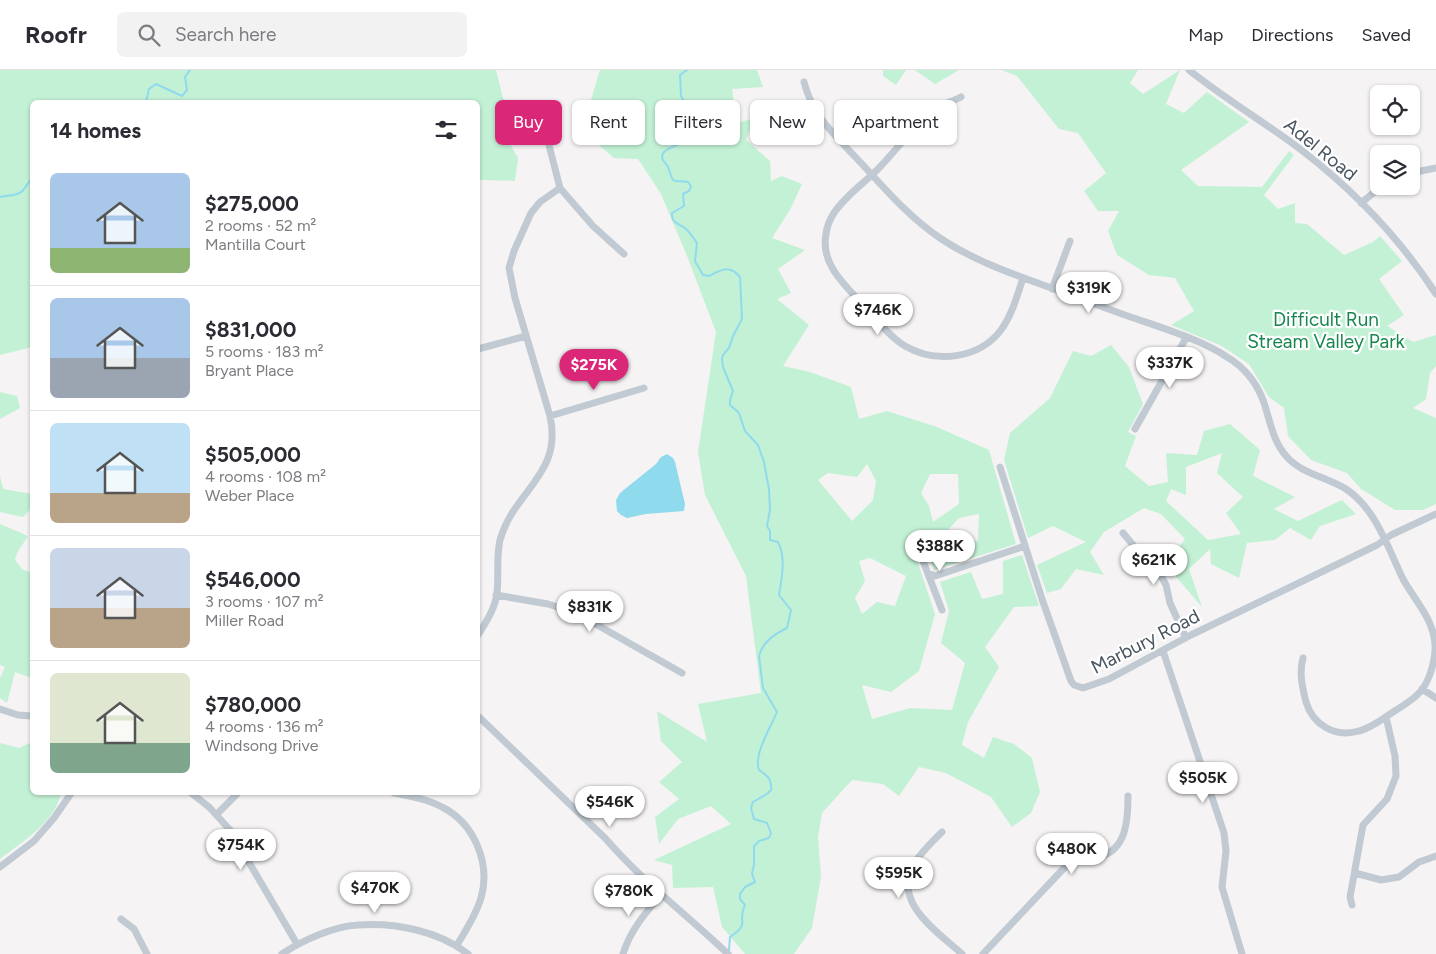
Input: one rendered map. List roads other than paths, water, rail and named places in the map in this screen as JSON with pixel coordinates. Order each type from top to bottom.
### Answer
[{"type":"street","name":"Adel Road","points":[[1188,70],[1304,152],[1361,203],[1405,252],[1436,294]]},
{"type":"street","points":[[804,82],[810,103],[817,115],[914,218],[941,239],[982,261],[1023,278],[1219,352],[1243,369],[1257,387],[1275,437],[1285,454],[1300,468],[1339,485],[1354,495],[1368,511],[1405,581],[1428,618],[1434,634],[1436,654],[1422,689],[1410,701],[1365,729],[1351,733],[1336,732],[1320,724],[1311,714],[1300,672],[1303,658]]},
{"type":"street","points":[[962,97],[932,112],[834,213],[827,228],[825,244],[831,268],[890,333],[905,346],[923,354],[946,357],[966,354],[985,345],[994,338],[1006,322],[1023,278]]},
{"type":"street","points":[[549,145],[560,188],[593,226],[624,254]]},
{"type":"street","points":[[1420,171],[1436,168]]},
{"type":"street","points":[[480,631],[491,612],[496,595],[497,559],[500,539],[511,516],[542,472],[550,456],[553,434],[550,416],[510,277],[511,259],[521,233],[534,210],[549,195],[560,188]]},
{"type":"street","points":[[1361,203],[1371,195]]},
{"type":"street","points":[[1052,289],[1070,241]]},
{"type":"street","points":[[480,348],[526,336]]},
{"type":"street","points":[[1135,429],[1186,338]]},
{"type":"street","points":[[550,416],[644,388]]},
{"type":"street","name":"Marbury Road","points":[[1000,467],[1042,599],[1072,681],[1078,687],[1087,688],[1109,679],[1186,638],[1385,540],[1414,523],[1436,514]]},
{"type":"street","points":[[1123,533],[1144,558],[1159,572],[1166,585],[1170,603],[1186,638]]},
{"type":"street","points":[[916,543],[942,610]]},
{"type":"street","points":[[928,573],[935,576],[1025,546]]},
{"type":"street","points":[[496,595],[548,604],[576,613],[682,673]]},
{"type":"street","points":[[1163,651],[1224,833],[1226,851],[1222,887],[1242,954]]},
{"type":"street","points":[[1422,689],[1436,698]]},
{"type":"street","points":[[0,709],[10,714],[30,716]]},
{"type":"street","points":[[1352,905],[1350,897],[1364,825],[1388,799],[1396,776],[1395,756],[1386,717]]},
{"type":"street","points":[[480,718],[605,838],[623,858],[728,954]]},
{"type":"street","points":[[0,868],[34,841],[50,824],[70,795]]},
{"type":"street","points":[[194,795],[217,814],[230,830],[297,944]]},
{"type":"street","points":[[217,814],[236,795]]},
{"type":"street","points":[[404,795],[443,807],[467,828],[480,851],[484,873],[482,898],[472,920],[457,945]]},
{"type":"street","points":[[983,954],[1065,867],[1078,860],[1103,856],[1115,848],[1126,828],[1128,796]]},
{"type":"street","points":[[942,832],[914,864],[909,878],[909,893],[917,913],[962,954]]},
{"type":"street","points":[[1354,873],[1381,880],[1399,877],[1419,862],[1436,856]]},
{"type":"street","points":[[622,954],[627,942],[645,913],[661,894]]},
{"type":"street","points":[[120,919],[134,929],[147,954]]},
{"type":"street","points":[[282,954],[297,944],[319,935],[356,925],[401,927],[434,936],[457,945],[468,954]]},
{"type":"water","points":[[667,454],[675,462],[685,504],[684,511],[646,514],[627,518],[621,515],[617,511],[616,500],[620,493],[656,464],[661,457]]},
{"type":"waterway","points":[[146,100],[149,89],[156,84],[182,96],[187,90],[185,77],[190,70]]},
{"type":"waterway","points":[[687,70],[680,75],[681,96],[685,103],[683,141],[665,151],[662,157],[674,180],[688,182],[691,186],[689,191],[683,194],[684,206],[672,213],[672,217],[675,222],[687,230],[697,243],[695,261],[703,275],[709,276],[721,270],[729,269],[740,277],[742,319],[729,348],[723,355],[723,367],[733,391],[730,405],[739,413],[745,431],[758,445],[764,462],[769,489],[770,510],[767,526],[770,531],[770,540],[778,542],[782,554],[783,568],[779,595],[791,610],[787,628],[766,642],[759,656],[763,688],[777,712],[758,757],[759,770],[770,780],[771,790],[753,802],[751,808],[754,819],[767,823],[771,833],[769,838],[759,841],[754,846],[752,874],[755,882],[745,887],[740,894],[740,899],[745,905],[742,925],[730,937],[729,950]]},
{"type":"waterway","points":[[0,197],[20,193],[30,181]]},
{"type":"park label","name":"Difficult Run Stream Valley Park","points":[[1326,330]]}]
